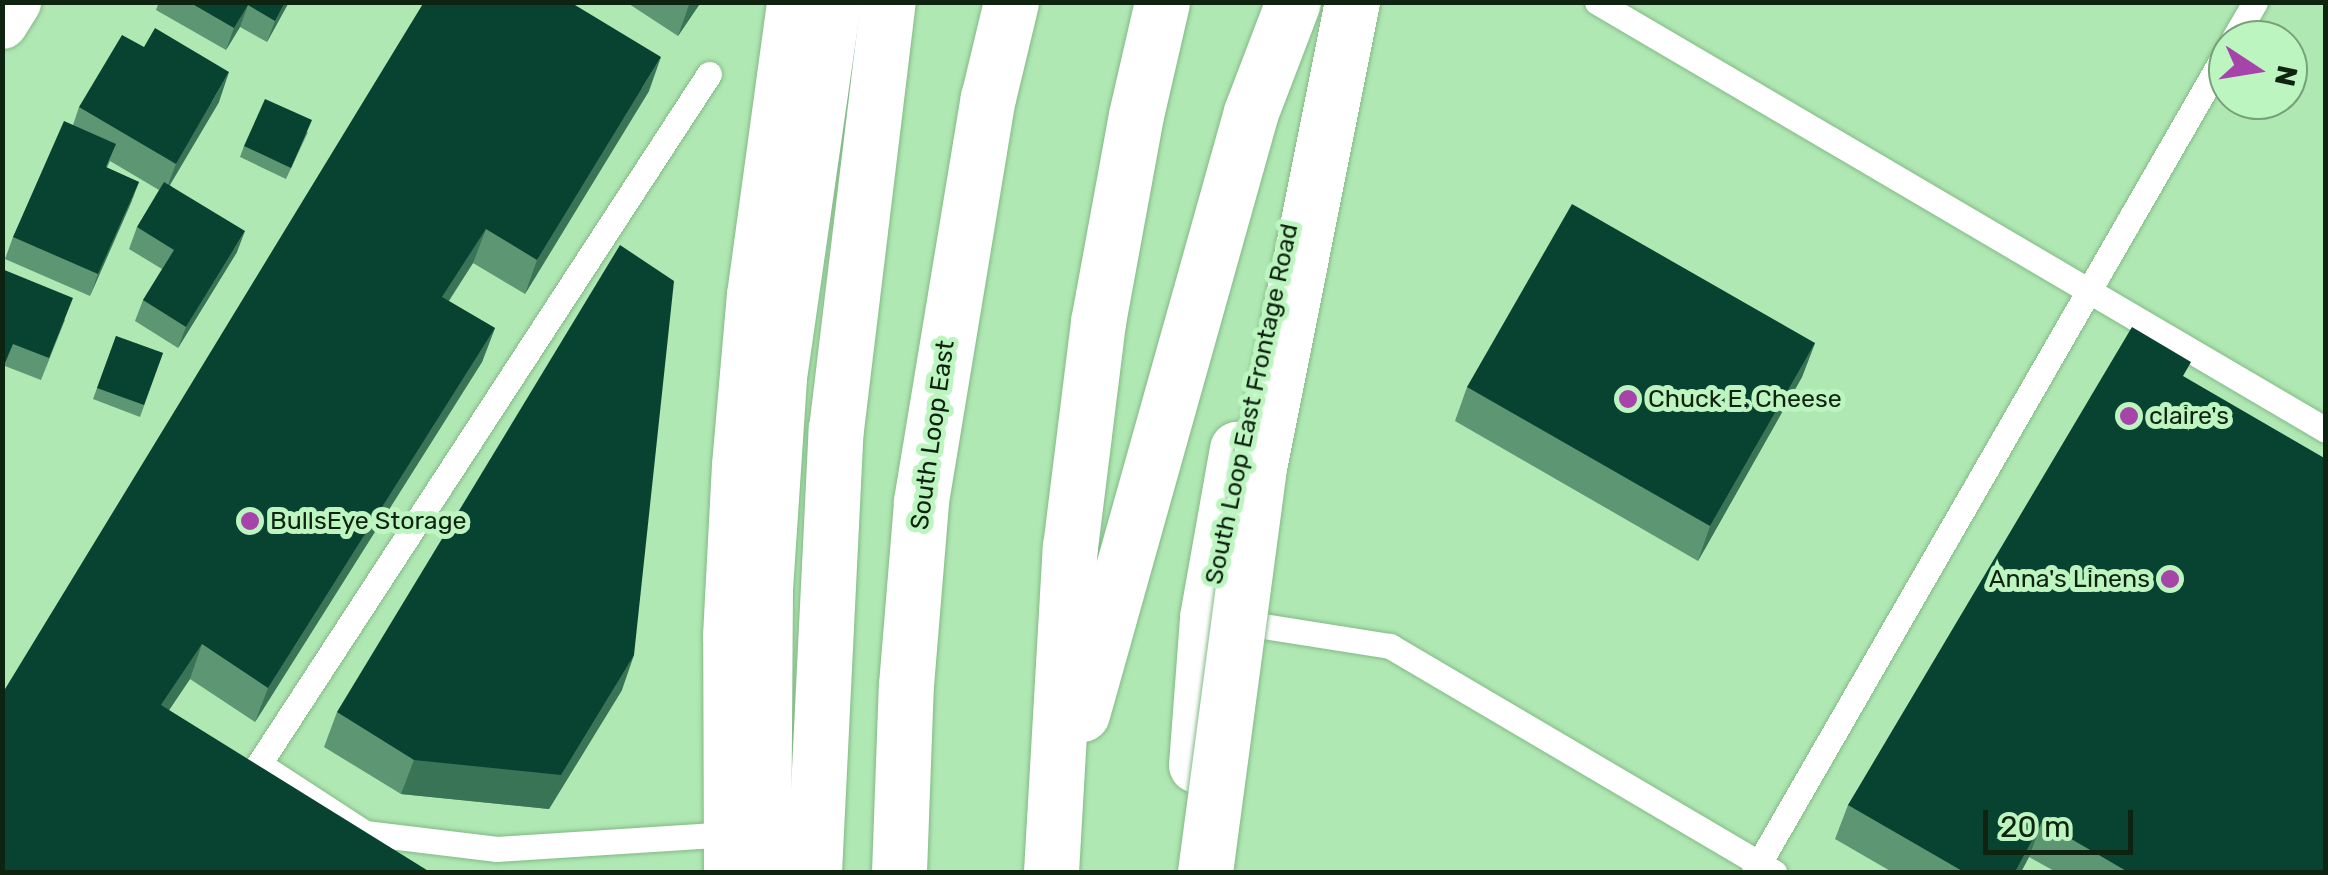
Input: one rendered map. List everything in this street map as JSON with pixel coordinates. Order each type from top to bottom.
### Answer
[{"type":"main road","points":[[741,860],[730,636],[739,465],[754,295],[794,2]]},
{"type":"main road","points":[[741,860],[779,377],[833,2]]},
{"type":"main road","points":[[814,872],[836,430],[888,2]]},
{"type":"main road","name":"South Loop East","points":[[899,872],[906,685],[921,501],[988,98],[1011,2]]},
{"type":"main road","points":[[1051,848],[1070,548],[1098,322],[1136,115],[1162,2]]},
{"type":"main road","points":[[1051,848],[1251,112],[1294,2]]},
{"type":"main road","points":[[1205,872],[1260,462],[1353,2]]},
{"type":"main road","name":"South Loop East Frontage Road","points":[[1192,872],[1207,618],[1236,452],[1276,276],[1325,90],[1353,2]]},
{"type":"street","points":[[2,24],[15,2]]},
{"type":"lane","points":[[1597,2],[2326,430]]},
{"type":"lane","points":[[709,74],[259,764],[365,832],[497,849],[741,860]]},
{"type":"lane","points":[[1207,618],[1390,646],[1762,870],[2208,82]]},
{"type":"building","points":[[189,2],[285,2],[275,21],[248,5],[234,28]]},
{"type":"building","name":"BullsEye Storage","points":[[424,2],[570,2],[661,57],[537,260],[486,229],[442,297],[495,328],[268,688],[202,644],[161,705],[430,872],[2,872],[2,694]]},
{"type":"building","points":[[155,28],[229,72],[176,164],[79,107],[122,35],[144,47]]},
{"type":"building","points":[[265,99],[312,120],[291,168],[244,146]]},
{"type":"building","points":[[64,121],[116,144],[106,167],[139,182],[98,274],[13,237]]},
{"type":"building","points":[[164,182],[245,231],[186,327],[143,300],[174,250],[137,227]]},
{"type":"building","name":"Chuck E. Cheese","points":[[1572,204],[1815,343],[1710,526],[1467,387]]},
{"type":"building","points":[[620,245],[674,281],[634,655],[561,775],[414,760],[337,712]]},
{"type":"building","points":[[2,269],[73,298],[49,358],[13,344],[2,370]]},
{"type":"building","points":[[2132,327],[2191,362],[2183,376],[2326,459],[2326,872],[2128,872],[2042,822],[2015,872],[1964,872],[1848,805]]},
{"type":"building","points":[[116,336],[163,353],[144,405],[97,388]]},
{"type":"place","name":"Chuck E. Cheese","points":[[1628,399]]},
{"type":"place","name":"claire's","points":[[2129,416]]},
{"type":"place","name":"BullsEye Storage","points":[[250,521]]},
{"type":"place","name":"Anna's Linens","points":[[2170,579]]}]
